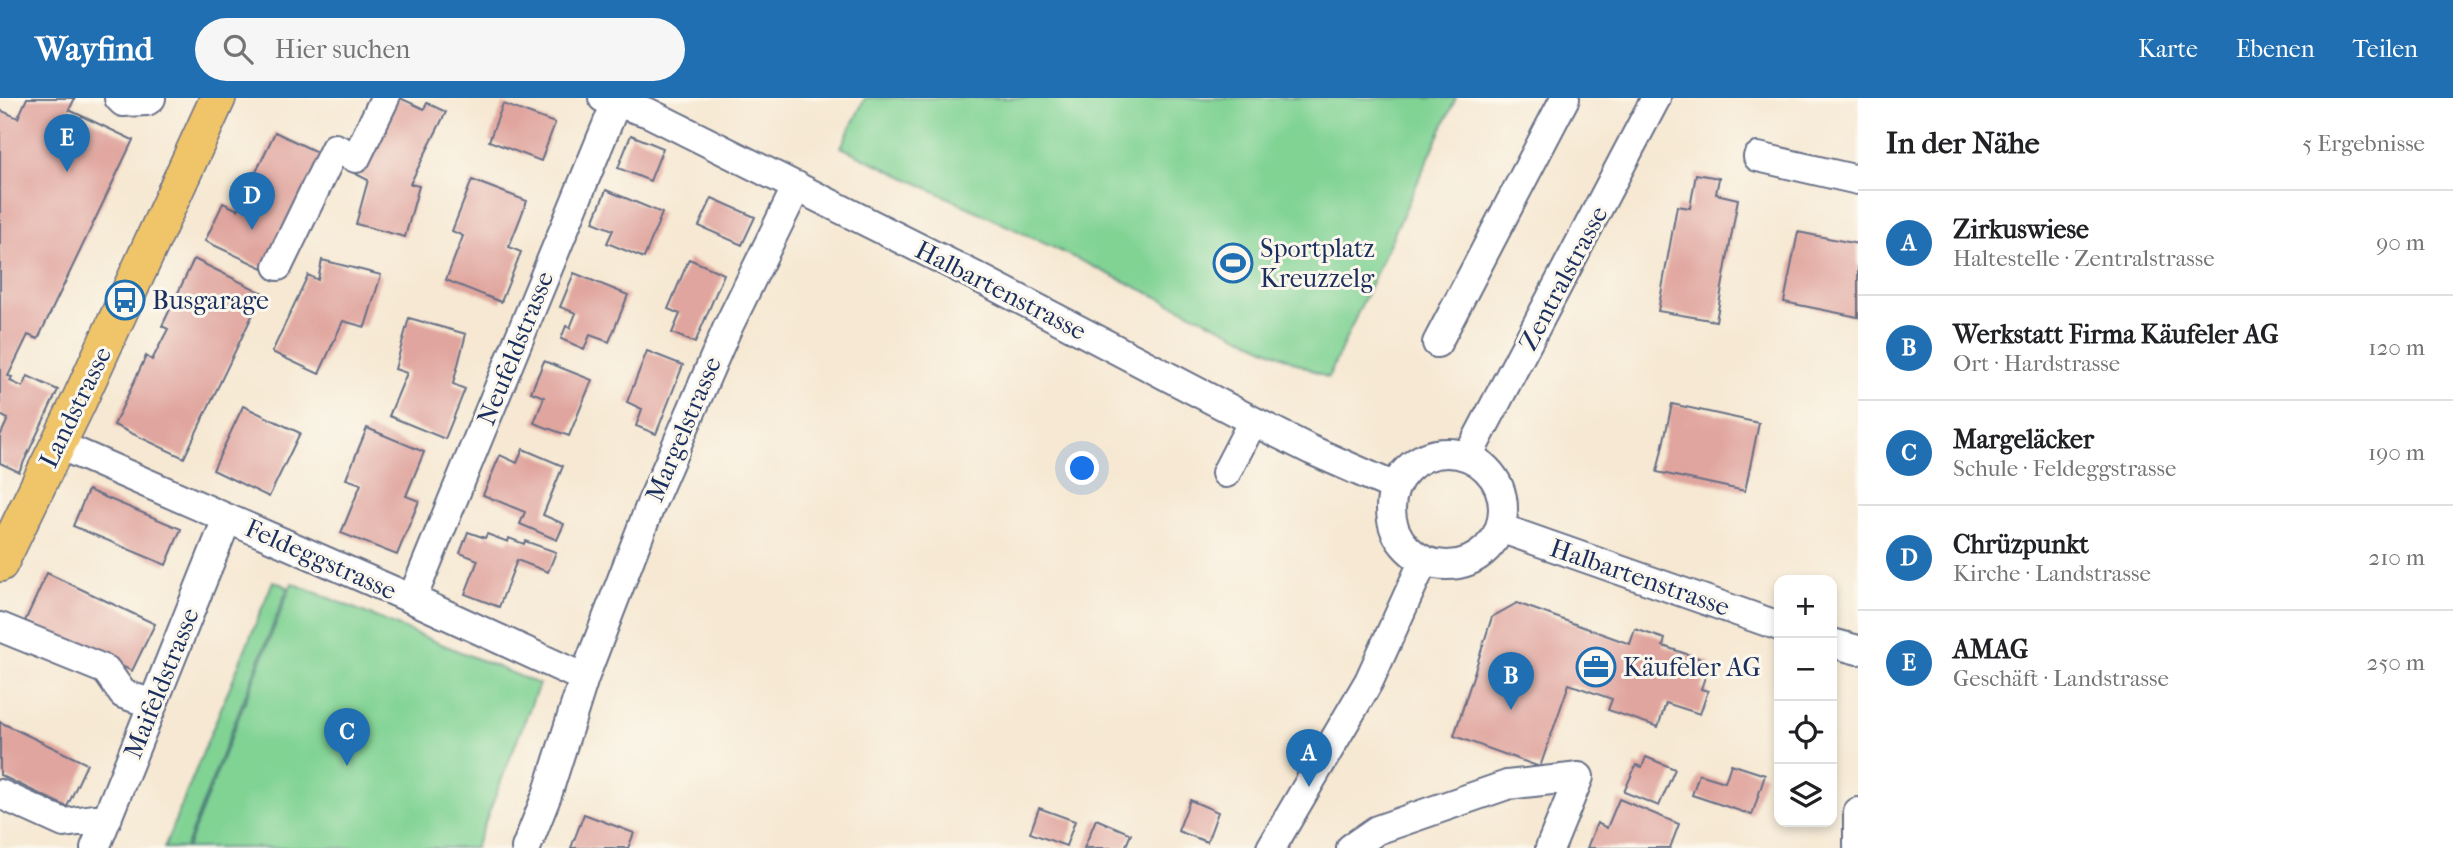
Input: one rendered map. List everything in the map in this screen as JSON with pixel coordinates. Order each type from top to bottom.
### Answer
[{"type":"main road","name":"Landstrasse","points":[[0,564],[78,404],[218,98]]},
{"type":"street","points":[[119,98],[123,102],[147,101],[151,98]]},
{"type":"street","points":[[278,266],[335,148],[356,158],[385,98]]},
{"type":"street","points":[[1437,343],[1565,98]]},
{"type":"street","name":"Zentralstrasse","points":[[1468,456],[1656,98]]},
{"type":"street","name":"Halbartenstrasse","points":[[612,99],[649,113],[797,186],[1253,421],[1395,487]]},
{"type":"street","name":"Neufeldstrasse","points":[[412,599],[612,99]]},
{"type":"street","points":[[1758,157],[1858,180]]},
{"type":"street","name":"Margelstrasse","points":[[526,848],[547,795],[584,678],[651,504],[734,332],[797,186]]},
{"type":"street","points":[[1226,473],[1253,421]]},
{"type":"street","name":"Feldeggstrasse","points":[[57,444],[412,599],[584,678]]},
{"type":"street","points":[[1451,452],[1468,456],[1486,468],[1498,486],[1503,507],[1500,527],[1493,541],[1482,553],[1469,561],[1454,565],[1424,560],[1409,550],[1398,537],[1392,521],[1391,504],[1395,487],[1404,472],[1426,457],[1451,452]]},
{"type":"street","name":"Maifeldstrasse","points":[[95,848],[227,519]]},
{"type":"street","name":"Halbartenstrasse","points":[[1500,527],[1774,623]]},
{"type":"street","points":[[1271,848],[1369,681],[1424,560]]},
{"type":"street","points":[[0,627],[106,670],[123,694],[153,704]]},
{"type":"street","points":[[1837,644],[1858,650]]},
{"type":"street","points":[[1351,848],[1377,830],[1507,785],[1579,777],[1550,848]]},
{"type":"street","points":[[0,794],[64,823],[108,817]]},
{"type":"street","points":[[1858,812],[1858,848]]},
{"type":"green space","name":"Sportplatz Kreuzzelg","points":[[865,98],[1456,98],[1328,378],[841,147]]},
{"type":"green space","points":[[273,581],[288,587],[185,848],[164,848]]},
{"type":"green space","points":[[292,583],[539,684],[475,848],[187,848]]},
{"type":"building","points":[[27,98],[75,98],[69,110],[133,140],[38,339],[28,335],[8,376],[12,377],[10,381],[23,387],[28,376],[58,390],[19,472],[0,463],[0,436],[8,419],[0,415],[0,110],[18,118]]},
{"type":"building","points":[[390,98],[400,98],[424,109],[427,103],[446,112],[410,184],[419,186],[405,237],[356,224],[368,180],[354,173]]},
{"type":"building","points":[[503,104],[555,123],[541,161],[489,141]]},
{"type":"building","points":[[275,132],[323,155],[269,271],[205,241],[223,203],[238,210]]},
{"type":"building","points":[[631,135],[663,148],[650,181],[618,168]]},
{"type":"building","points":[[1696,174],[1719,178],[1716,194],[1738,199],[1716,321],[1658,311],[1677,206],[1690,208]]},
{"type":"building","points":[[472,180],[527,201],[509,247],[521,252],[501,302],[446,280],[463,236],[452,231]]},
{"type":"building","points":[[606,190],[662,213],[644,258],[607,243],[613,230],[593,222]]},
{"type":"building","points":[[712,198],[755,217],[742,245],[699,226]]},
{"type":"building","points":[[1798,232],[1858,244],[1858,317],[1784,302]]},
{"type":"building","points":[[194,259],[263,293],[184,458],[114,425],[146,356],[152,360],[168,329],[162,326]]},
{"type":"building","points":[[689,259],[724,274],[695,343],[672,333],[680,314],[668,309]]},
{"type":"building","points":[[322,260],[381,275],[365,327],[343,321],[319,374],[272,352],[308,275],[318,280]]},
{"type":"building","points":[[574,273],[628,295],[609,342],[590,335],[584,349],[561,339],[566,326],[570,328],[576,313],[560,307]]},
{"type":"building","points":[[409,318],[466,334],[453,384],[465,389],[445,439],[389,416],[407,373],[395,369]]},
{"type":"building","points":[[647,351],[683,365],[656,434],[636,426],[642,409],[627,402]]},
{"type":"building","points":[[544,361],[592,380],[569,436],[534,423],[544,397],[531,392]]},
{"type":"building","points":[[1672,404],[1759,423],[1745,491],[1657,472]]},
{"type":"building","points":[[243,406],[300,433],[269,497],[213,470]]},
{"type":"building","points":[[367,428],[424,452],[406,496],[419,501],[397,555],[341,533],[361,484],[346,479]]},
{"type":"building","points":[[523,449],[563,466],[543,515],[564,524],[557,540],[520,524],[525,512],[483,495],[500,455],[517,463]]},
{"type":"building","points":[[88,490],[181,529],[166,565],[73,526]]},
{"type":"building","points":[[468,532],[485,538],[487,534],[508,542],[509,538],[524,544],[525,541],[556,552],[548,572],[517,560],[499,607],[465,594],[478,560],[460,553]]},
{"type":"building","points":[[47,573],[155,624],[132,671],[25,621]]},
{"type":"building","points":[[1517,603],[1630,644],[1635,629],[1665,639],[1663,646],[1710,662],[1701,689],[1708,691],[1700,714],[1666,703],[1658,727],[1608,710],[1612,699],[1569,684],[1540,767],[1454,736],[1492,617]]},
{"type":"building","points":[[0,722],[87,764],[67,807],[0,775]]},
{"type":"building","points":[[1646,757],[1675,769],[1659,806],[1624,792],[1636,765],[1642,767]]},
{"type":"building","points":[[1731,764],[1765,775],[1752,815],[1692,795],[1699,774],[1725,782]]},
{"type":"building","points":[[1619,799],[1679,824],[1670,848],[1587,848],[1597,823],[1607,828]]},
{"type":"building","points":[[1190,800],[1218,812],[1207,842],[1178,831]]},
{"type":"building","points":[[1039,808],[1075,821],[1066,846],[1030,833]]},
{"type":"building","points":[[584,814],[634,833],[628,848],[571,848]]},
{"type":"building","points":[[1096,819],[1131,834],[1125,848],[1084,848]]},
{"type":"place","name":"AMAG","points":[[67,172]]},
{"type":"place","name":"Chrüzpunkt","points":[[252,230]]},
{"type":"place","name":"Sportplatz Kreuzzelg","points":[[1233,263]]},
{"type":"place","name":"Busgarage","points":[[125,300]]},
{"type":"place","name":"Käufeler AG","points":[[1596,667]]},
{"type":"place","name":"Werkstatt Firma Käufeler AG","points":[[1511,710]]},
{"type":"place","name":"Margeläcker","points":[[347,766]]},
{"type":"place","name":"Zirkuswiese","points":[[1309,787]]}]
